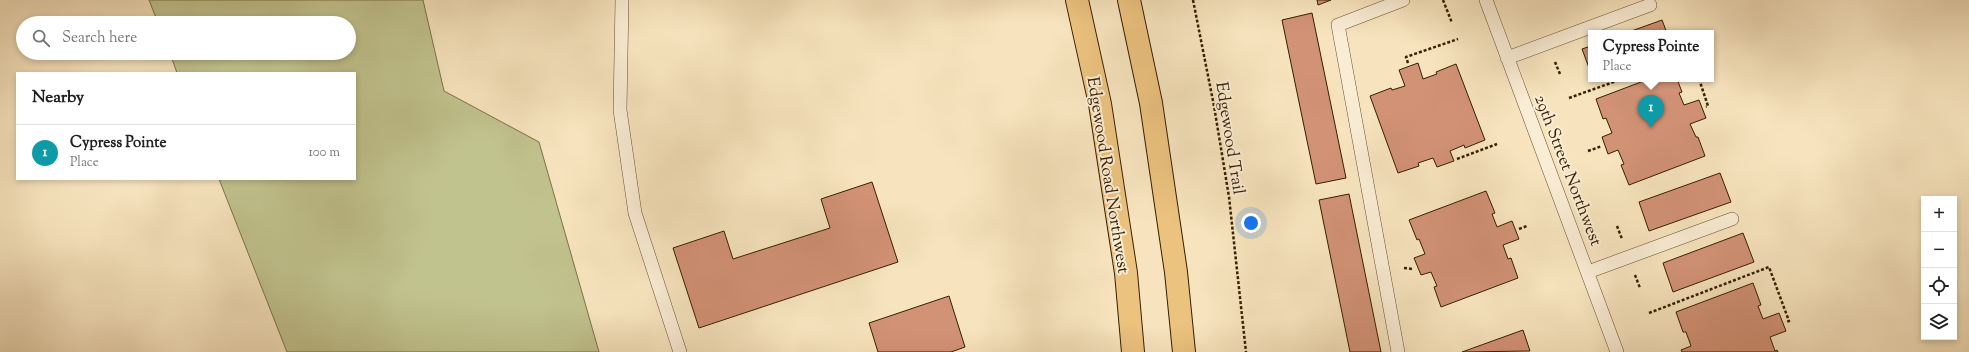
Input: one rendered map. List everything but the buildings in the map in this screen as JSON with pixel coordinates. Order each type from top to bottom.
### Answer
[{"type":"main road","name":"Edgewood Road Northwest","points":[[1077,0],[1100,104],[1126,273],[1133,352]]},
{"type":"main road","points":[[1129,0],[1151,103],[1176,272],[1184,352]]},
{"type":"lane","points":[[622,0],[620,110],[635,213],[680,352]]},
{"type":"lane","points":[[1398,352],[1338,25],[1403,0]]},
{"type":"lane","name":"29th Street Northwest","points":[[1486,0],[1617,352]]},
{"type":"lane","points":[[1507,58],[1650,5]]},
{"type":"lane","points":[[1588,272],[1732,219]]},
{"type":"path","name":"Edgewood Trail","points":[[1193,0],[1214,106],[1229,197],[1246,352]]},
{"type":"path","points":[[1443,0],[1452,23]]},
{"type":"path","points":[[1408,63],[1406,57],[1458,40]]},
{"type":"path","points":[[1554,57],[1560,74]]},
{"type":"path","points":[[1569,98],[1614,82]]},
{"type":"path","points":[[1700,82],[1708,106],[1706,107]]},
{"type":"path","points":[[1457,159],[1497,144]]},
{"type":"path","points":[[1588,150],[1602,146]]},
{"type":"path","points":[[1519,229],[1527,226]]},
{"type":"path","points":[[1649,313],[1769,267],[1789,321],[1786,322]]},
{"type":"green space","points":[[149,0],[423,0],[444,91],[539,142],[599,352],[287,352],[219,180],[356,180],[356,72],[177,72],[172,60],[356,60],[356,16],[155,16]]},
{"type":"place","name":"Cypress Pointe","points":[[1651,128]]}]
